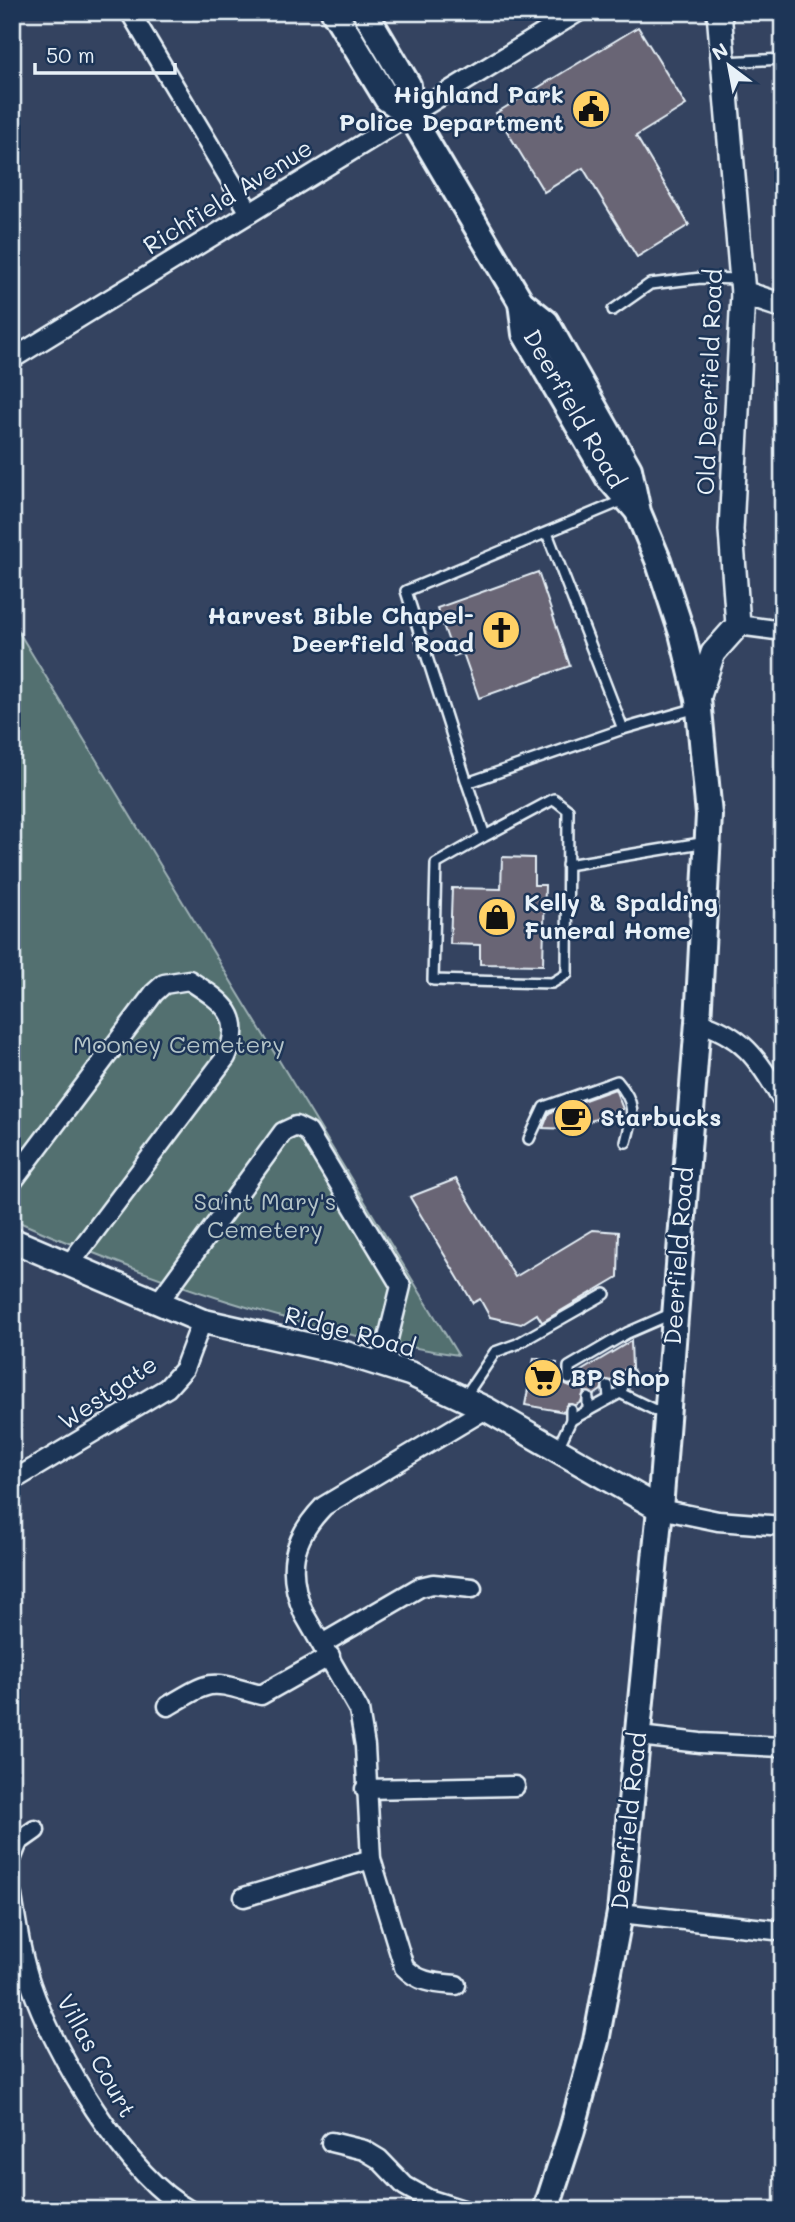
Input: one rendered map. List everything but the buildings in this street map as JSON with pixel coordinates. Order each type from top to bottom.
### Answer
[{"type":"main road","name":"Deerfield Road","points":[[334,12],[387,99],[410,114],[521,302],[546,322],[629,469],[632,505],[658,560],[682,633],[698,704],[709,841],[698,1022],[660,1508],[639,1736],[620,1913],[596,2040],[572,2130],[546,2210]]},
{"type":"main road","name":"Deerfield Road","points":[[365,12],[408,85],[410,114]]},
{"type":"street","points":[[130,12],[250,213]]},
{"type":"street","name":"Richfield Avenue","points":[[12,359],[410,114],[556,18],[578,12]]},
{"type":"street","name":"Old Deerfield Road","points":[[719,12],[742,286],[730,530],[738,625]]},
{"type":"street","points":[[742,286],[783,306]]},
{"type":"street","points":[[698,704],[713,653],[738,625],[783,631]]},
{"type":"street","points":[[12,1182],[153,993],[164,985],[189,981],[232,1014],[235,1029],[226,1058],[69,1265]]},
{"type":"street","points":[[698,1022],[726,1031],[739,1040],[768,1076],[783,1101]]},
{"type":"street","points":[[158,1303],[283,1132],[296,1126],[308,1132],[401,1286],[382,1363]]},
{"type":"street","name":"Ridge Road","points":[[12,1240],[202,1321],[382,1363],[486,1409],[660,1508]]},
{"type":"street","name":"Westgate","points":[[12,1481],[167,1388],[184,1369],[202,1321]]},
{"type":"street","points":[[456,1985],[426,1982],[413,1976],[404,1967],[371,1859],[365,1789],[365,1746],[359,1710],[298,1597],[293,1565],[299,1538],[308,1522],[336,1497],[486,1409]]},
{"type":"street","points":[[660,1508],[718,1521],[783,1527]]},
{"type":"street","points":[[168,1706],[204,1684],[214,1683],[261,1695],[420,1587],[433,1584],[472,1588]]},
{"type":"street","points":[[639,1736],[700,1743],[782,1747]]},
{"type":"street","points":[[365,1789],[515,1786]]},
{"type":"street","points":[[12,1857],[18,1842],[35,1830]]},
{"type":"street","points":[[244,1897],[371,1859]]},
{"type":"street","name":"Villas Court","points":[[12,1896],[19,1942],[46,2024],[101,2119],[132,2163],[161,2190],[189,2210]]},
{"type":"street","points":[[620,1913],[783,1931]]},
{"type":"street","points":[[331,2142],[363,2150],[379,2159],[405,2186],[428,2199],[463,2210]]},
{"type":"lane","points":[[723,62],[783,59]]},
{"type":"lane","points":[[613,310],[650,284],[701,278],[742,286]]},
{"type":"lane","points":[[485,836],[407,591],[547,533],[632,505]]},
{"type":"lane","points":[[547,533],[623,729]]},
{"type":"lane","points":[[467,783],[698,704]]},
{"type":"lane","points":[[554,799],[568,810],[567,974],[552,983],[433,980],[436,864],[485,836],[554,799]]},
{"type":"lane","points":[[568,865],[709,841]]},
{"type":"lane","points":[[529,1139],[544,1107],[617,1081],[630,1096],[632,1116],[626,1142]]},
{"type":"lane","points":[[463,1399],[495,1352],[517,1344],[605,1294]]},
{"type":"lane","points":[[569,1379],[569,1367],[626,1333],[675,1312]]},
{"type":"lane","points":[[626,1333],[628,1344]]},
{"type":"lane","points":[[606,1345],[607,1358]]},
{"type":"lane","points":[[587,1369],[588,1355]]},
{"type":"lane","points":[[571,1420],[620,1393],[629,1374]]},
{"type":"lane","points":[[608,1387],[609,1399]]},
{"type":"lane","points":[[620,1393],[667,1415]]},
{"type":"lane","points":[[588,1398],[588,1411]]},
{"type":"lane","points":[[557,1451],[571,1420],[571,1410]]},
{"type":"green space","points":[[12,621],[458,1355],[342,1333],[230,1302],[121,1264],[12,1219]]},
{"type":"place","name":"Highland Park Police Department","points":[[591,109]]},
{"type":"place","name":"Harvest Bible Chapel- Deerfield Road","points":[[501,630]]},
{"type":"place","name":"Kelly & Spalding Funeral Home","points":[[497,917]]},
{"type":"place","name":"Starbucks","points":[[573,1118]]},
{"type":"place","name":"BP Shop","points":[[543,1378]]},
{"type":"park label","name":"Mooney Cemetery","points":[[179,1045]]},
{"type":"park label","name":"Saint Mary's Cemetery","points":[[265,1216]]}]
